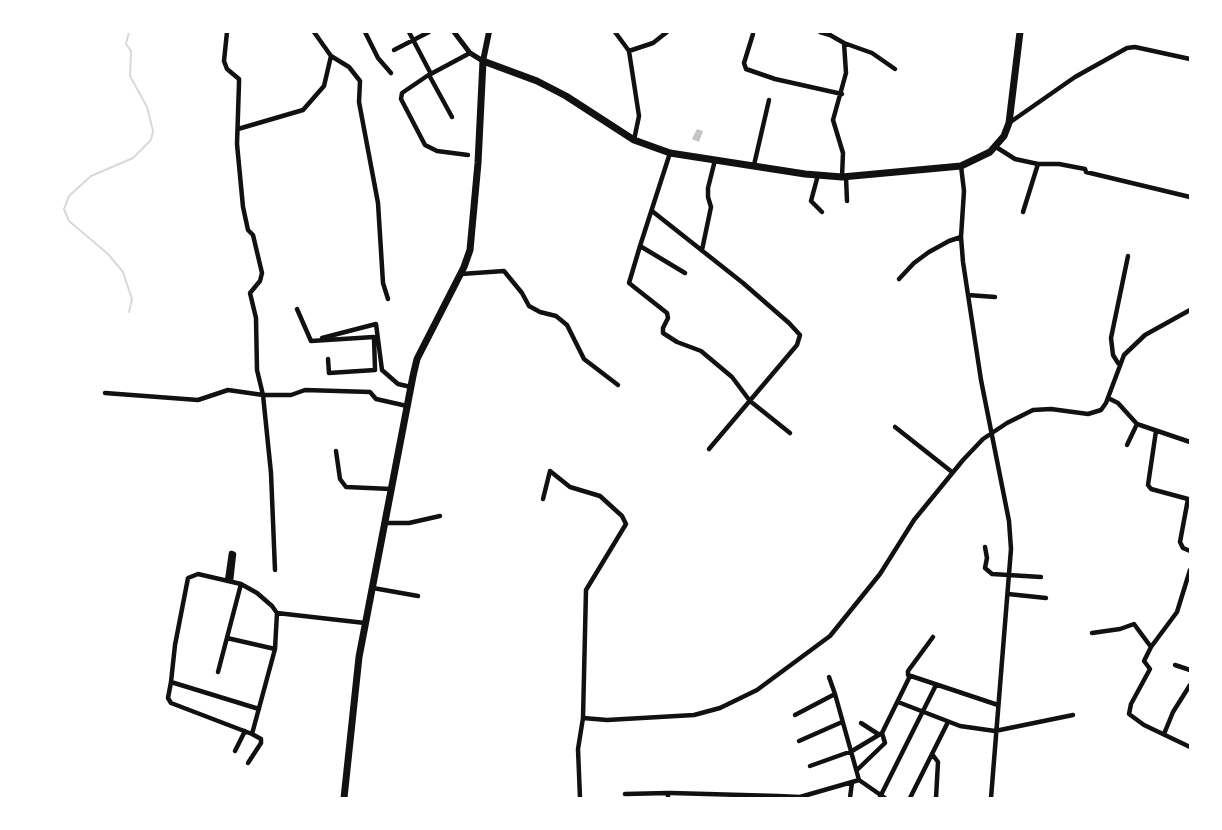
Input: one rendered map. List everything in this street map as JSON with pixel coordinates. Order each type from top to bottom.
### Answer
[{"type":"main road","points":[[344,799],[365,622],[413,376],[433,324],[468,259],[473,229],[483,61],[489,32]]},
{"type":"main road","points":[[483,61],[537,81],[566,96],[634,140],[670,153],[844,177],[961,166],[996,147],[1009,123],[1020,32]]},
{"type":"street","points":[[227,32],[224,61],[227,69],[239,79],[237,144],[243,207],[262,273],[260,281],[251,288],[250,293],[256,315],[257,370],[263,395],[271,473],[275,569]]},
{"type":"street","points":[[314,32],[331,56],[349,67],[360,80],[359,102],[379,203],[383,283],[388,299]]},
{"type":"street","points":[[365,32],[378,58],[391,73]]},
{"type":"street","points":[[409,32],[452,117]]},
{"type":"street","points":[[394,50],[429,32]]},
{"type":"street","points":[[454,32],[470,53],[483,61]]},
{"type":"street","points":[[615,32],[629,51],[639,116],[634,140]]},
{"type":"street","points":[[629,51],[653,43],[667,32]]},
{"type":"street","points":[[820,32],[830,33],[845,43],[872,53],[895,69]]},
{"type":"street","points":[[752,33],[744,63],[746,69],[775,79],[842,94]]},
{"type":"street","points":[[845,43],[846,73],[833,120],[843,152],[847,201]]},
{"type":"street","points":[[1009,123],[1076,77],[1127,48],[1135,47],[1191,59]]},
{"type":"street","points":[[468,155],[437,151],[425,145],[401,99],[402,93],[470,53]]},
{"type":"street","points":[[238,130],[303,110],[324,86],[331,56]]},
{"type":"street","points":[[754,165],[769,100]]},
{"type":"street","points":[[996,147],[1015,159],[1085,169],[1086,172],[1191,197]]},
{"type":"street","points":[[670,153],[629,282],[667,313],[663,333],[677,342],[701,351],[732,377],[750,401],[790,433]]},
{"type":"street","points":[[702,251],[712,207],[708,188],[715,159]]},
{"type":"street","points":[[1023,212],[1038,164]]},
{"type":"street","points":[[961,166],[964,191],[961,237],[968,295],[991,435],[1009,521],[1010,575],[995,731],[992,799]]},
{"type":"street","points":[[818,175],[811,201],[822,212]]},
{"type":"street","points":[[652,211],[743,283],[799,334],[797,345],[709,449]]},
{"type":"street","points":[[899,279],[929,252],[961,237]]},
{"type":"street","points":[[640,246],[685,273]]},
{"type":"street","points":[[1119,364],[1113,355],[1111,338],[1128,256]]},
{"type":"street","points":[[460,274],[504,271],[530,306],[556,316],[567,325],[584,359],[618,385]]},
{"type":"street","points":[[968,295],[995,297]]},
{"type":"street","points":[[297,309],[311,341]]},
{"type":"street","points":[[583,718],[607,720],[694,715],[720,708],[757,690],[830,636],[880,574],[914,520],[952,472],[991,435],[1033,410],[1051,409],[1088,414],[1101,410],[1113,401],[1119,364],[1124,355],[1145,335],[1191,310]]},
{"type":"street","points":[[311,341],[376,324],[375,370]]},
{"type":"street","points":[[311,341],[376,337]]},
{"type":"street","points":[[376,337],[382,370],[398,384],[411,387]]},
{"type":"street","points":[[328,359],[329,373],[382,370]]},
{"type":"street","points":[[105,393],[198,400],[228,390],[263,395],[291,395],[305,390],[370,391],[376,399],[407,406]]},
{"type":"street","points":[[1113,401],[1137,424],[1191,442]]},
{"type":"street","points":[[1127,445],[1137,424]]},
{"type":"street","points":[[895,427],[952,472]]},
{"type":"street","points":[[1156,431],[1148,485],[1149,488],[1188,499],[1180,542],[1183,548],[1191,551]]},
{"type":"street","points":[[336,451],[340,479],[346,487],[391,489]]},
{"type":"street","points":[[543,499],[548,475],[570,487],[600,496],[625,521],[624,529],[586,590],[583,718],[578,749],[580,799]]},
{"type":"street","points":[[384,523],[410,523],[440,516]]},
{"type":"street","points":[[985,547],[985,568],[992,574],[1041,577]]},
{"type":"street","points":[[234,553],[229,581],[230,554],[234,553]]},
{"type":"street","points":[[1191,570],[1177,612],[1144,661],[1150,670],[1131,704],[1129,714],[1144,725],[1191,747]]},
{"type":"street","points":[[248,763],[261,739],[171,703],[168,698],[188,578],[198,574],[241,584],[257,593],[277,613],[275,649],[252,734]]},
{"type":"street","points":[[218,672],[241,584]]},
{"type":"street","points":[[372,588],[418,596]]},
{"type":"street","points":[[1008,594],[1046,598]]},
{"type":"street","points":[[277,613],[365,622]]},
{"type":"street","points":[[1092,632],[1120,629],[1133,624],[1151,647]]},
{"type":"street","points":[[810,766],[852,751],[880,733],[910,676],[908,671],[933,637]]},
{"type":"street","points":[[227,638],[275,649]]},
{"type":"street","points":[[1175,666],[1191,670]]},
{"type":"street","points":[[910,676],[998,705]]},
{"type":"street","points":[[829,677],[859,780],[882,798],[936,685]]},
{"type":"street","points":[[171,681],[259,709]]},
{"type":"street","points":[[1164,734],[1173,712],[1191,685]]},
{"type":"street","points":[[794,716],[835,694]]},
{"type":"street","points":[[898,702],[948,722],[995,731],[1073,715]]},
{"type":"street","points":[[799,741],[842,722]]},
{"type":"street","points":[[910,799],[948,722]]},
{"type":"street","points":[[857,770],[885,743],[880,733],[861,723]]},
{"type":"street","points":[[235,751],[244,731]]},
{"type":"street","points":[[932,754],[939,762],[936,799]]},
{"type":"street","points":[[625,794],[800,798],[859,780]]},
{"type":"street","points":[[850,799],[852,782]]},
{"type":"street","points":[[814,794],[821,799]]},
{"type":"building","points":[[697,129],[703,131],[699,142],[692,139]]},
{"type":"waterway","points":[[129,32],[126,44],[131,51],[130,76],[147,107],[153,131],[151,140],[133,158],[91,176],[69,196],[64,209],[69,221],[108,254],[123,272],[132,299],[129,312]]}]
